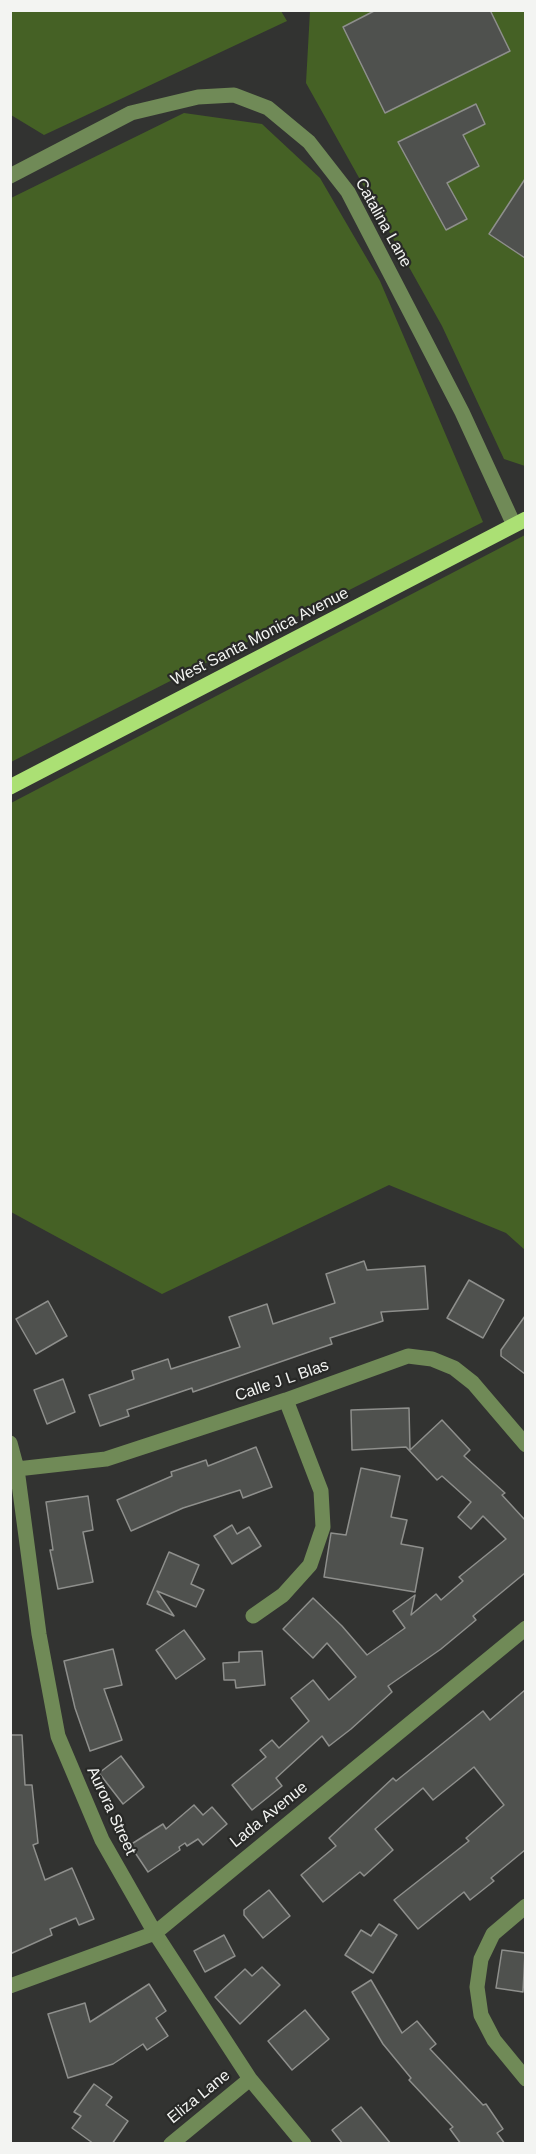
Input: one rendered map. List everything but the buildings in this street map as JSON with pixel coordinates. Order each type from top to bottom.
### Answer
[{"type":"main road","name":"West Santa Monica Avenue","points":[[10,787],[520,522]]},
{"type":"street","name":"Catalina Lane","points":[[10,176],[131,113],[198,97],[234,95],[268,108],[309,142],[348,192],[520,522]]},
{"type":"street","name":"Calle J L Blas","points":[[17,1469],[106,1459],[286,1400],[408,1356],[432,1359],[454,1368],[473,1383],[525,1445]]},
{"type":"street","points":[[253,1616],[283,1595],[310,1565],[323,1527],[321,1491],[286,1400]]},
{"type":"street","name":"Aurora Street","points":[[10,1443],[17,1469],[39,1634],[58,1736],[102,1840],[155,1933],[250,2079],[304,2144]]},
{"type":"street","name":"Lada Avenue","points":[[10,1986],[155,1933],[525,1628]]},
{"type":"street","points":[[525,1906],[493,1934],[481,1959],[477,1987],[482,2015],[494,2040],[525,2079]]},
{"type":"street","name":"Eliza Lane","points":[[171,2144],[250,2079]]},
{"type":"green space","points":[[11,11],[281,11],[287,21],[44,135],[11,115]]},
{"type":"green space","points":[[310,11],[525,11],[525,466],[504,459],[442,326],[306,83]]},
{"type":"green space","points":[[184,113],[262,124],[320,178],[380,281],[483,522],[11,762],[11,198]]},
{"type":"green space","points":[[525,535],[525,1250],[506,1233],[389,1185],[162,1294],[11,1212],[11,803]]}]
